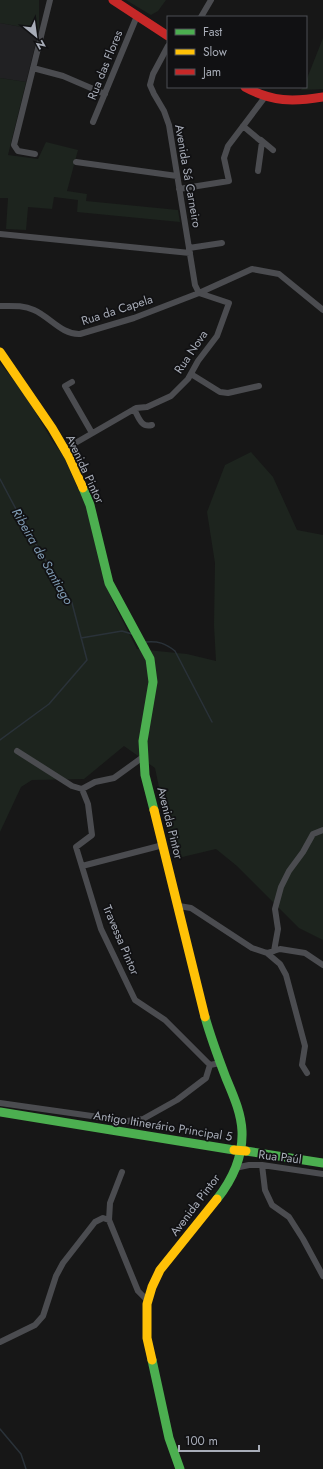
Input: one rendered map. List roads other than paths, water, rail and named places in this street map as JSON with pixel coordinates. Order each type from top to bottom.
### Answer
[{"type":"main road","points":[[112,0],[167,35]]},
{"type":"main road","points":[[247,88],[273,100],[299,101],[323,97]]},
{"type":"main road","name":"Avenida Pintor","points":[[0,352],[65,449],[90,505],[109,582],[115,596],[150,659],[153,682],[150,705],[143,733],[145,775],[179,906],[211,1039],[215,1064],[238,1108],[242,1129],[242,1142],[235,1168],[225,1188],[160,1270],[152,1287],[148,1301],[146,1320],[147,1338],[169,1438],[180,1469]]},
{"type":"main road","name":"Antigo Itinerário Principal 5","points":[[0,1112],[323,1163]]},
{"type":"street","points":[[35,154],[18,151],[14,145],[50,0]]},
{"type":"street","points":[[202,16],[211,0]]},
{"type":"street","name":"Rua das Flores","points":[[93,122],[137,16]]},
{"type":"street","name":"Avenida Sá Carneiro","points":[[167,48],[153,74],[150,85],[164,111],[169,125],[195,285],[199,293]]},
{"type":"street","points":[[33,68],[63,76],[105,94]]},
{"type":"street","points":[[179,189],[229,180],[224,158],[228,146],[265,97]]},
{"type":"street","points":[[243,126],[273,150]]},
{"type":"street","points":[[258,171],[261,140]]},
{"type":"street","points":[[76,162],[177,176]]},
{"type":"street","points":[[0,234],[189,250],[222,243]]},
{"type":"street","name":"Rua da Capela","points":[[0,306],[27,307],[35,310],[67,332],[80,334],[134,318],[199,293],[252,269],[279,274],[323,310]]},
{"type":"street","name":"Rua Nova","points":[[65,449],[134,409],[147,407],[171,396],[188,379],[198,361],[217,336],[230,303],[199,293]]},
{"type":"street","points":[[191,374],[220,392],[228,393],[259,386]]},
{"type":"street","points":[[72,382],[65,386],[92,433]]},
{"type":"street","points":[[134,409],[143,425],[146,427],[152,425]]},
{"type":"street","points":[[17,750],[72,786],[82,789],[95,782],[114,778],[143,757]]},
{"type":"street","name":"Travessa Pintor","points":[[82,789],[88,804],[92,835],[76,847],[101,928],[135,1000],[165,1020],[215,1064]]},
{"type":"street","points":[[274,951],[278,929],[275,909],[281,887],[289,871],[304,852],[313,834],[323,830]]},
{"type":"street","points":[[82,866],[163,845]]},
{"type":"street","points":[[179,906],[190,908],[252,948],[267,953],[280,964],[286,975],[305,1046],[302,1065],[306,1073]]},
{"type":"street","points":[[267,953],[280,949],[305,953],[323,965]]},
{"type":"street","points":[[0,1103],[127,1121],[143,1118],[177,1100],[206,1078],[215,1064]]},
{"type":"street","name":"Rua Paúl","points":[[235,1168],[249,1165],[262,1165],[323,1174]]},
{"type":"street","points":[[262,1165],[265,1190],[272,1205],[289,1217],[323,1276]]},
{"type":"street","points":[[122,1172],[110,1203],[109,1220],[138,1290],[148,1301]]},
{"type":"street","points":[[0,1342],[35,1325],[43,1316],[56,1276],[63,1263],[95,1222],[103,1218],[109,1220]]},
{"type":"waterway","name":"Ribeira de Santiago","points":[[0,479],[26,528],[72,603],[87,660],[49,704],[0,740]]},
{"type":"waterway","points":[[81,638],[122,631],[132,634]]},
{"type":"waterway","points":[[146,642],[161,643],[175,651],[212,722]]},
{"type":"waterway","name":"Ribeira de Santiago","points":[[0,1429],[21,1454],[26,1469]]}]
